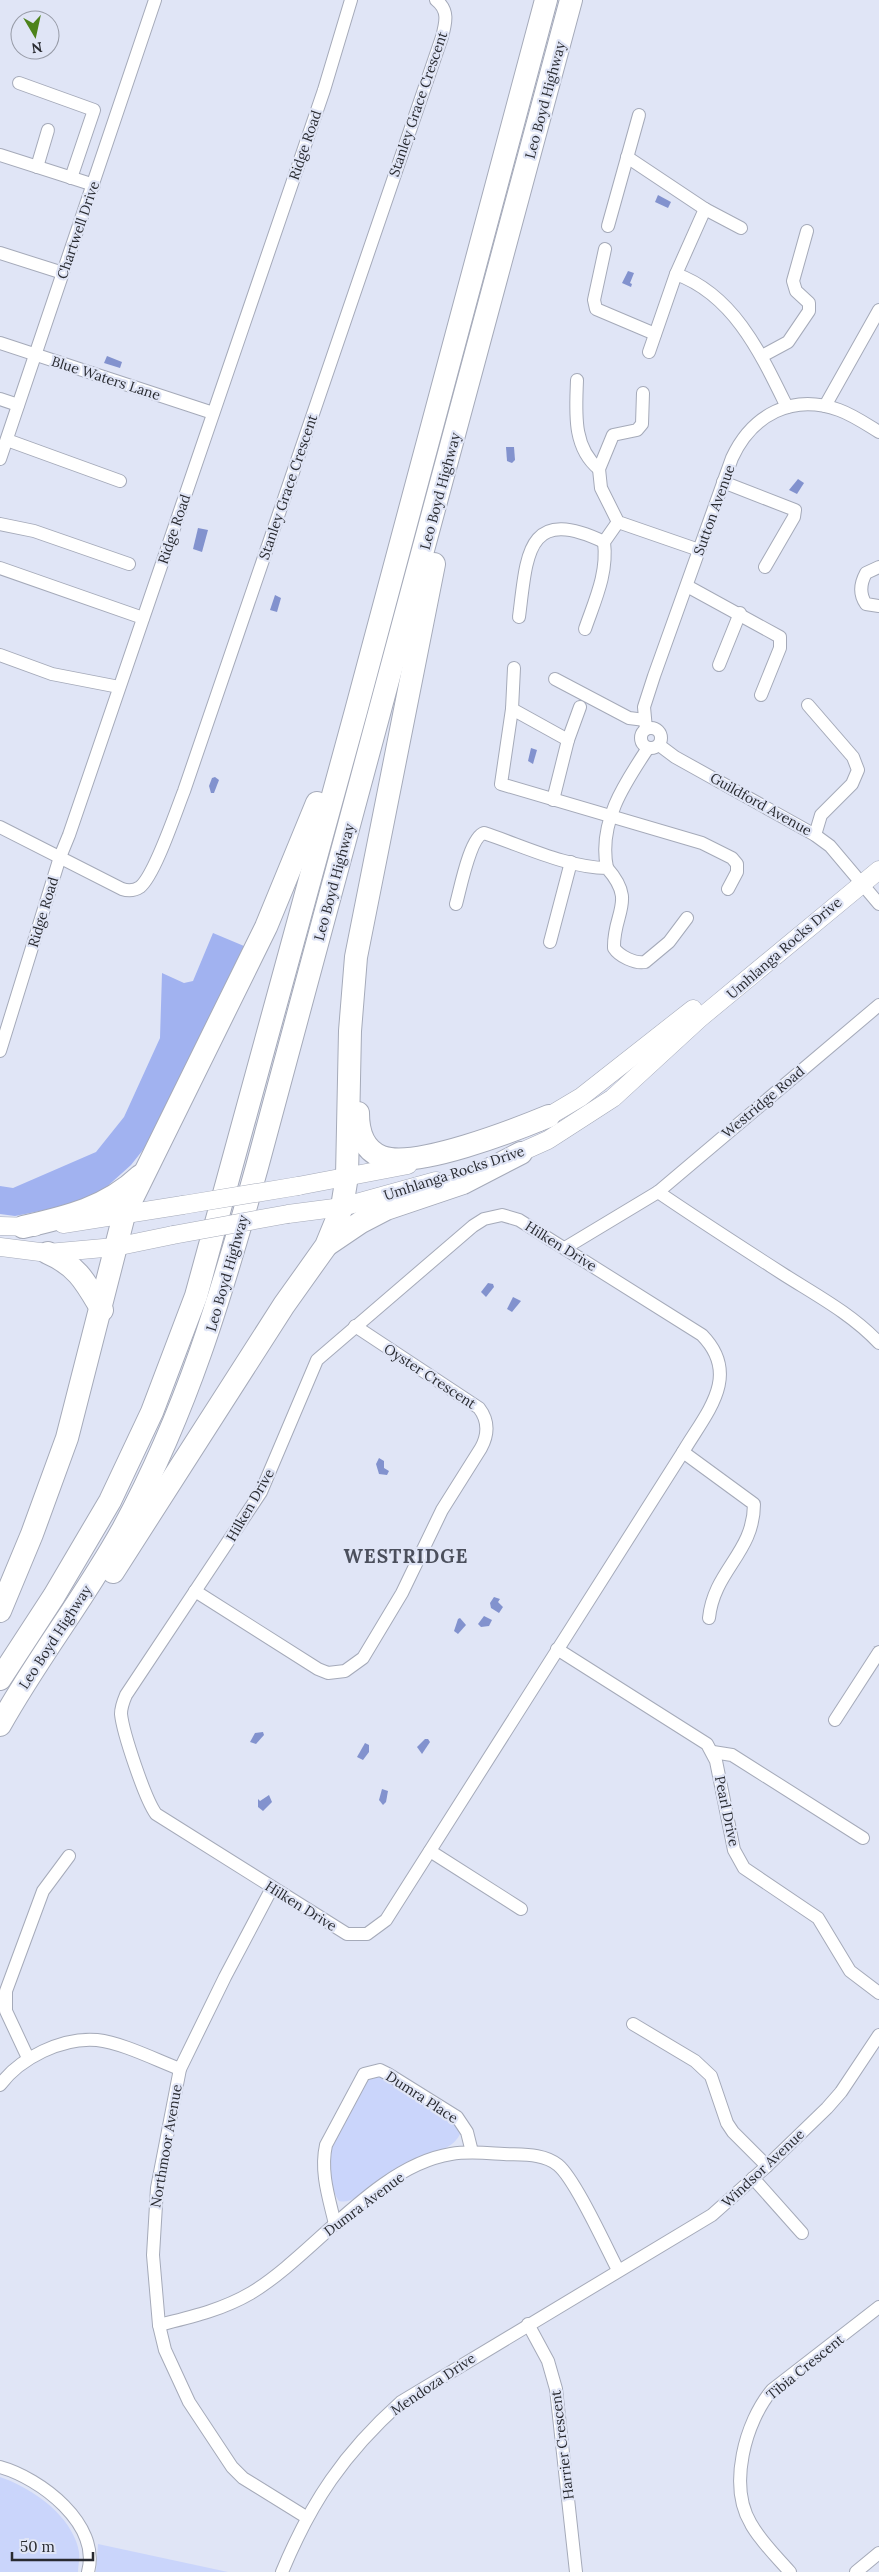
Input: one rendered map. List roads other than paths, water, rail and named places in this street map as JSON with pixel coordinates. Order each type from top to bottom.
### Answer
[{"type":"highway","name":"Leo Boyd Highway","points":[[0,1679],[54,1596],[110,1501],[152,1412],[186,1324],[240,1138],[546,0]]},
{"type":"highway","name":"Leo Boyd Highway","points":[[0,1725],[80,1601],[122,1529],[182,1406],[206,1344],[260,1158],[571,0]]},
{"type":"highway","points":[[0,1744],[22,1707],[168,1490],[284,1305],[326,1246],[342,1206],[348,1176],[350,1031],[356,957],[469,381]]},
{"type":"highway","points":[[0,1611],[32,1534],[67,1438],[102,1310],[115,1247],[124,1215],[237,988],[305,835],[412,496]]},
{"type":"highway","points":[[356,957],[358,1124],[362,1140],[370,1150],[390,1158],[426,1154],[482,1142],[549,1116]]},
{"type":"highway","points":[[326,1246],[373,1215],[397,1204],[463,1183],[521,1152]]},
{"type":"highway","points":[[23,1227],[67,1217],[100,1205],[128,1187],[146,1171]]},
{"type":"highway","points":[[48,1253],[65,1260],[76,1269],[102,1310]]},
{"type":"main road","name":"Umhlanga Rocks Drive","points":[[21,1250],[48,1253],[115,1247],[173,1234],[342,1206],[440,1180],[521,1152],[573,1126],[613,1098],[857,879],[879,857]]},
{"type":"main road","name":"Umhlanga Rocks Drive","points":[[0,1226],[23,1227],[76,1223],[298,1186],[464,1153],[518,1133],[581,1097],[857,879],[879,870]]},
{"type":"main road","points":[[0,1247],[21,1250]]},
{"type":"main road","points":[[0,1252],[21,1250]]},
{"type":"street","name":"Chartwell Drive","points":[[0,459],[155,0]]},
{"type":"street","name":"Stanley Grace Crescent","points":[[60,857],[122,889],[130,891],[141,886],[152,870],[184,791],[442,37],[445,10],[436,0]]},
{"type":"street","name":"Ridge Road","points":[[0,1051],[60,857],[144,618],[324,90],[352,2]]},
{"type":"street","points":[[19,82],[94,110],[71,178]]},
{"type":"street","points":[[608,226],[639,115]]},
{"type":"street","points":[[37,167],[48,130]]},
{"type":"street","points":[[0,155],[94,185]]},
{"type":"street","points":[[627,157],[705,209],[741,228]]},
{"type":"street","points":[[648,352],[676,274],[705,209]]},
{"type":"street","points":[[762,356],[788,342],[809,311],[809,303],[796,291],[793,281],[807,231]]},
{"type":"street","points":[[605,249],[594,300],[596,309],[655,334]]},
{"type":"street","points":[[0,253],[63,273]]},
{"type":"street","points":[[676,274],[695,281],[712,294],[745,330],[762,356],[787,407]]},
{"type":"street","points":[[825,406],[879,310]]},
{"type":"street","name":"Blue Waters Lane","points":[[0,343],[213,413]]},
{"type":"street","points":[[577,380],[577,428],[585,452],[591,462],[599,469]]},
{"type":"street","points":[[644,393],[640,428],[613,435],[599,469],[601,488],[618,522],[699,550]]},
{"type":"street","points":[[0,399],[18,405]]},
{"type":"street","name":"Sutton Avenue","points":[[654,746],[642,742],[641,738],[646,725],[645,701],[723,482],[738,445],[747,431],[764,417],[787,407],[806,404],[825,406],[848,414],[879,432]]},
{"type":"street","points":[[7,440],[120,481]]},
{"type":"street","points":[[723,482],[795,510],[794,517],[765,567]]},
{"type":"street","points":[[585,629],[604,574],[606,555],[604,542],[618,522]]},
{"type":"street","points":[[0,524],[34,531],[129,564]]},
{"type":"street","points":[[519,617],[528,556],[541,535],[547,531],[572,529],[604,542]]},
{"type":"street","points":[[879,567],[866,573],[861,588],[862,597],[866,604],[879,606]]},
{"type":"street","points":[[0,568],[144,618]]},
{"type":"street","points":[[687,586],[740,613],[779,636],[781,639],[780,648],[761,695]]},
{"type":"street","points":[[719,665],[740,613]]},
{"type":"street","points":[[0,655],[52,674],[119,687]]},
{"type":"street","points":[[514,668],[512,709],[501,784],[702,843],[732,858],[738,868],[728,889]]},
{"type":"street","points":[[555,679],[628,718],[646,725]]},
{"type":"street","points":[[808,705],[853,757],[858,770],[852,784],[821,815],[815,834]]},
{"type":"street","points":[[553,800],[568,740],[580,707]]},
{"type":"street","points":[[512,709],[568,740]]},
{"type":"street","points":[[654,746],[620,790],[605,847],[607,868],[622,888],[622,907],[614,948],[619,954],[635,961],[644,962],[669,942],[687,918]]},
{"type":"street","name":"Guildford Avenue","points":[[654,746],[815,834],[830,846],[857,879]]},
{"type":"street","points":[[0,828],[60,857]]},
{"type":"street","points":[[456,904],[466,867],[477,838],[481,834],[571,862],[594,868],[607,868]]},
{"type":"street","points":[[550,942],[571,862]]},
{"type":"street","points":[[857,879],[879,904]]},
{"type":"street","name":"Westridge Road","points":[[565,1248],[658,1192],[874,1018],[879,1005]]},
{"type":"street","points":[[658,1192],[839,1310],[862,1326],[879,1342]]},
{"type":"street","name":"Hilken Drive","points":[[502,1215],[511,1217],[565,1248],[702,1335],[712,1346],[721,1369],[718,1391],[682,1452],[386,1920],[367,1934],[346,1934],[156,1814],[147,1798],[123,1723],[122,1705],[126,1695],[265,1484],[313,1366],[324,1353],[484,1219],[502,1215]]},
{"type":"street","name":"Oyster Crescent","points":[[196,1591],[318,1669],[328,1673],[345,1672],[355,1666],[372,1643],[402,1593],[442,1510],[481,1448],[485,1440],[486,1421],[480,1408],[355,1326]]},
{"type":"street","points":[[682,1452],[754,1504],[751,1532],[716,1588],[709,1618]]},
{"type":"street","points":[[557,1649],[699,1738],[713,1752],[732,1755],[863,1838]]},
{"type":"street","points":[[835,1720],[879,1652]]},
{"type":"street","name":"Pearl Drive","points":[[713,1752],[731,1840],[744,1868],[818,1918],[850,1971],[879,1993]]},
{"type":"street","points":[[430,1851],[521,1909]]},
{"type":"street","points":[[28,2058],[6,2010],[6,1991],[43,1891],[69,1856]]},
{"type":"street","name":"Northmoor Avenue","points":[[272,1888],[225,1976],[180,2069],[164,2145],[155,2214],[153,2255],[159,2325],[165,2350],[178,2380],[220,2452],[243,2478],[306,2517]]},
{"type":"street","points":[[632,2024],[695,2061],[711,2076],[727,2122],[767,2166]]},
{"type":"street","name":"Windsor Avenue","points":[[618,2270],[705,2220],[767,2166],[841,2092],[879,2035]]},
{"type":"street","points":[[0,2085],[8,2074],[28,2058],[60,2046],[97,2040],[180,2069]]},
{"type":"street","name":"Dumra Place","points":[[335,2224],[325,2178],[324,2154],[326,2145],[364,2074],[380,2070],[457,2117],[467,2132],[472,2152]]},
{"type":"street","name":"Dumra Avenue","points":[[159,2325],[217,2310],[251,2292],[266,2283],[378,2190],[416,2167],[449,2154],[472,2152],[539,2157],[558,2165],[570,2180],[618,2270]]},
{"type":"street","points":[[753,2178],[802,2233]]},
{"type":"street","name":"Mendoza Drive","points":[[282,2572],[306,2517],[322,2490],[360,2443],[401,2402],[618,2270]]},
{"type":"street","name":"Tibia Crescent","points":[[790,2572],[759,2536],[746,2515],[743,2500],[742,2458],[750,2425],[763,2400],[772,2390],[879,2307]]},
{"type":"street","name":"Harrier Crescent","points":[[528,2324],[548,2361],[554,2382],[575,2572]]},
{"type":"street","points":[[0,2467],[29,2478],[47,2489],[82,2529],[89,2547],[88,2572]]},
{"type":"street","points":[[856,2572],[879,2553]]},
{"type":"district","name":"WESTRIDGE","points":[[406,1556]]}]
